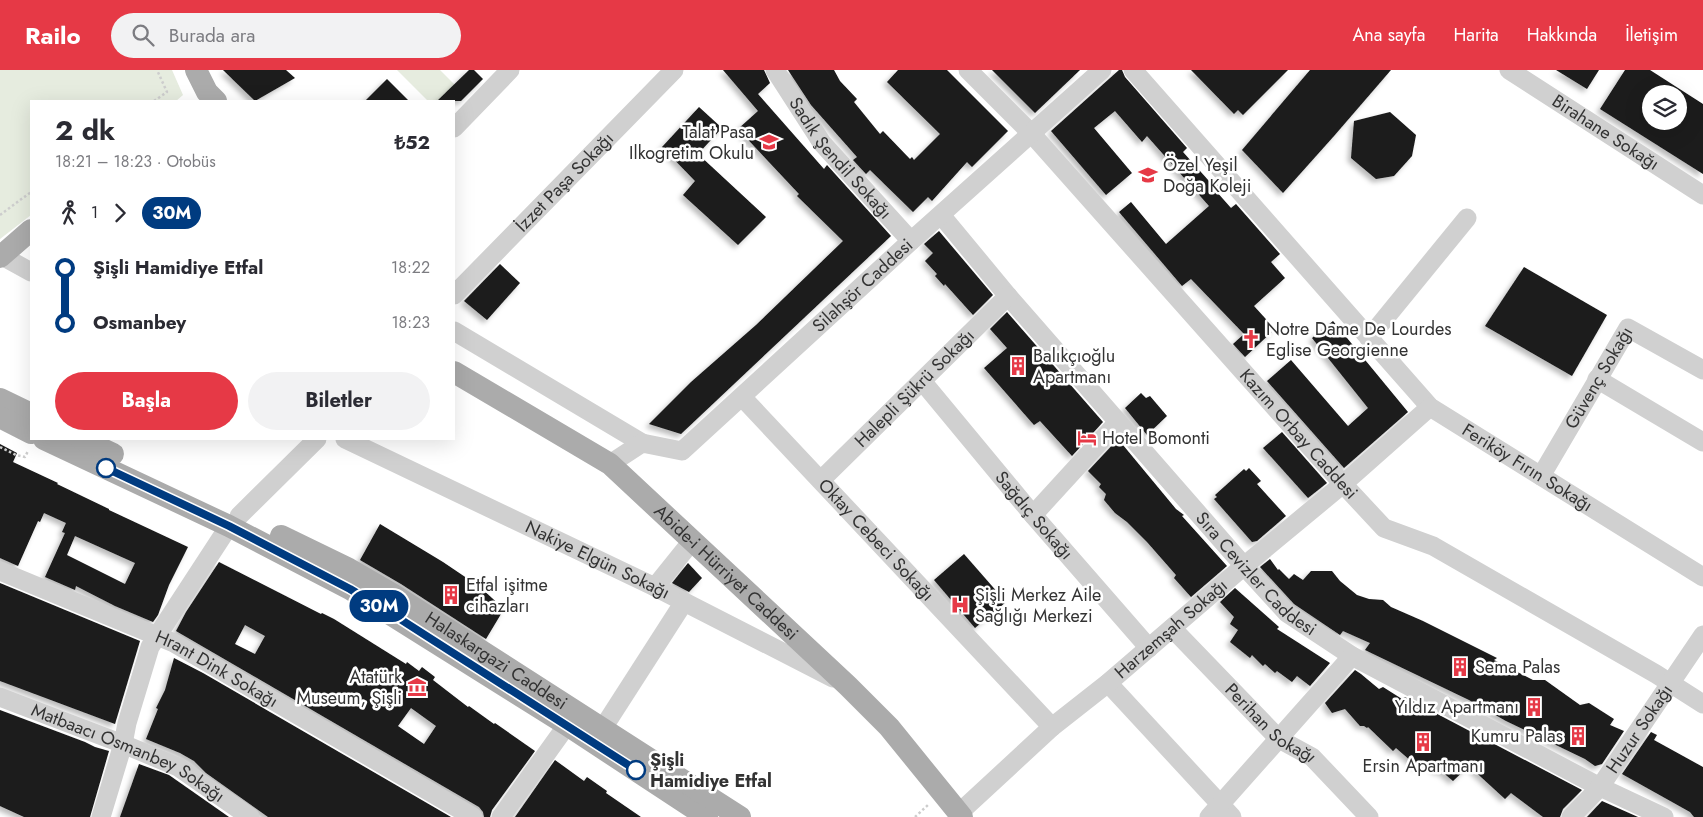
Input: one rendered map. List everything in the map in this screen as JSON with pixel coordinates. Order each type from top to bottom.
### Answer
[{"type":"main road","points":[[196,70],[207,98]]},
{"type":"main road","points":[[1,257],[30,231]]},
{"type":"main road","name":"Abide-i Hürriyet Caddesi","points":[[455,373],[610,464],[848,686],[889,727],[961,815]]},
{"type":"main road","points":[[0,399],[30,414]]},
{"type":"main road","points":[[0,417],[30,432]]},
{"type":"main road","name":"Halaskargazi Caddesi","points":[[46,440],[349,569],[394,595],[740,817]]},
{"type":"main road","name":"Halaskargazi Caddesi","points":[[83,440],[234,521],[350,589],[567,725],[707,817]]},
{"type":"street","points":[[455,127],[510,70]]},
{"type":"street","name":"İzzet Paşa Sokağı","points":[[455,294],[674,70]]},
{"type":"street","name":"Sadık Şendil Sokağı","points":[[775,70],[822,143],[911,241]]},
{"type":"street","name":"Kazım Orbay Caddesi","points":[[968,70],[1031,133],[1384,528],[1433,546],[1703,704]]},
{"type":"street","name":"Silahşör Caddesi","points":[[642,443],[682,451],[911,241],[1102,70]]},
{"type":"street","name":"Feriköy Fırın Sokağı","points":[[1133,70],[1430,407],[1703,578]]},
{"type":"street","name":"Birahane Sokağı","points":[[1509,70],[1703,195]]},
{"type":"street","name":"Sıra Cevizler Caddesi","points":[[941,215],[1008,296],[1287,613],[1352,656],[1600,787],[1664,817]]},
{"type":"street","points":[[1369,338],[1466,218]]},
{"type":"street","points":[[1,257],[30,272]]},
{"type":"street","name":"Halepli Şükrü Sokağı","points":[[821,480],[1008,296]]},
{"type":"street","name":"Güvenç Sokağı","points":[[1541,476],[1628,328],[1703,370]]},
{"type":"street","points":[[455,332],[642,443],[610,464]]},
{"type":"street","points":[[1597,379],[1703,442]]},
{"type":"street","name":"Sağdıç Sokağı","points":[[922,381],[1033,515],[1149,648]]},
{"type":"street","name":"Oktay Cebeci Sokağı","points":[[742,397],[1052,727]]},
{"type":"street","name":"Harzemşah Sokağı","points":[[961,815],[1052,727],[1108,683],[1343,484],[1430,407]]},
{"type":"street","points":[[1033,515],[1118,422]]},
{"type":"street","points":[[101,817],[150,646],[234,521],[316,440]]},
{"type":"street","name":"Nakiye Elgün Sokağı","points":[[347,440],[656,587],[848,686]]},
{"type":"street","points":[[656,587],[692,541]]},
{"type":"street","name":"Hrant Dink Sokağı","points":[[0,571],[174,643],[473,817]]},
{"type":"street","points":[[603,728],[684,602]]},
{"type":"street","name":"Perihan Sokağı","points":[[1172,628],[1280,739],[1312,757],[1369,817]]},
{"type":"street","name":"Huzur Sokağı","points":[[1572,817],[1600,787],[1703,635]]},
{"type":"street","points":[[1108,683],[1220,813],[1280,739],[1352,656]]},
{"type":"street","name":"Matbaacı Osmanbey Sokağı","points":[[0,697],[123,744],[178,768],[250,817]]},
{"type":"street","points":[[501,817],[567,725]]},
{"type":"path","points":[[155,100],[167,92],[157,70]]},
{"type":"path","points":[[0,215],[30,193]]},
{"type":"path","points":[[0,447],[16,455]]},
{"type":"path","points":[[915,817],[930,804]]},
{"type":"shaded area","points":[[0,70],[172,70],[183,95],[177,100],[30,100],[30,216],[0,239]]},
{"type":"shaded area","points":[[397,70],[440,70],[455,85],[438,100],[427,100]]},
{"type":"building","points":[[223,70],[286,70],[295,78],[257,100],[254,100]]},
{"type":"building","points":[[469,70],[474,70],[483,79],[461,101],[438,100]]},
{"type":"building","points":[[723,70],[764,70],[770,83],[758,94],[824,169],[827,165],[891,236],[681,434],[649,424],[691,382],[756,325],[843,241],[797,196],[799,194],[738,129],[758,111]]},
{"type":"building","points":[[788,70],[834,70],[840,81],[857,99],[854,102],[880,134],[883,131],[910,159],[912,157],[914,160],[940,134],[887,82],[898,70],[947,70],[1008,131],[972,167],[967,162],[932,201],[928,197],[913,212],[870,170],[866,174],[853,160],[857,157],[811,105]]},
{"type":"building","points":[[992,70],[1080,70],[1035,113]]},
{"type":"building","points":[[1119,70],[1122,70],[1125,77],[1187,148],[1183,152],[1209,181],[1212,179],[1220,187],[1216,191],[1231,208],[1236,204],[1280,254],[1271,262],[1285,278],[1254,306],[1275,329],[1245,357],[1233,344],[1244,334],[1191,279],[1182,286],[1119,212],[1131,202],[1166,244],[1209,206],[1147,136],[1142,142],[1115,111],[1094,128],[1132,173],[1106,195],[1051,131]]},
{"type":"building","points":[[1191,70],[1288,70],[1243,115],[1238,110],[1234,114]]},
{"type":"building","points":[[1310,70],[1391,70],[1283,193],[1242,150]]},
{"type":"building","points":[[1556,70],[1599,70],[1587,89]]},
{"type":"building","points":[[1625,70],[1650,70],[1673,85],[1642,85],[1642,130],[1687,130],[1687,94],[1703,104],[1703,174],[1600,109]]},
{"type":"building","points":[[387,79],[408,100],[366,100]]},
{"type":"building","points":[[699,107],[722,128],[698,154],[766,217],[738,245],[683,195],[695,181],[662,147]]},
{"type":"building","points":[[1390,112],[1416,135],[1412,156],[1394,176],[1376,179],[1351,158],[1354,121]]},
{"type":"building","points":[[939,231],[993,295],[973,315],[945,284],[944,286],[935,276],[937,274],[925,261],[933,253],[924,244]]},
{"type":"building","points":[[500,264],[520,283],[487,320],[464,301]]},
{"type":"building","points":[[1524,267],[1607,315],[1572,376],[1485,326]]},
{"type":"building","points":[[1007,312],[1103,422],[1072,456],[1040,421],[1034,425],[984,368],[1007,348],[990,329]]},
{"type":"building","points":[[1333,321],[1408,412],[1344,468],[1267,381],[1291,360],[1348,426],[1368,408],[1312,338]]},
{"type":"building","points":[[1141,393],[1146,398],[1150,396],[1167,416],[1147,435],[1125,408]]},
{"type":"building","points":[[1282,432],[1327,483],[1308,498],[1263,448]]},
{"type":"building","points":[[1118,439],[1176,509],[1184,515],[1182,516],[1227,566],[1191,597],[1174,578],[1176,575],[1147,542],[1115,513],[1104,500],[1106,494],[1099,487],[1101,484],[1088,471]]},
{"type":"building","points":[[0,444],[17,453],[13,462],[188,547],[169,585],[158,615],[153,622],[115,606],[76,586],[75,590],[45,577],[65,533],[62,532],[66,523],[44,513],[40,522],[38,521],[18,566],[0,558]],"holes":[[[75,536],[135,563],[125,584],[67,555]]]},
{"type":"building","points":[[1249,468],[1261,481],[1257,484],[1286,516],[1257,541],[1252,542],[1214,499],[1217,497],[1215,495],[1244,469],[1246,471]]},
{"type":"building","points":[[380,524],[480,587],[504,609],[486,639],[360,560]]},
{"type":"building","points":[[964,554],[1006,602],[975,628],[934,580]]},
{"type":"building","points":[[1270,559],[1278,570],[1289,579],[1294,574],[1303,580],[1311,571],[1332,571],[1340,581],[1357,595],[1369,599],[1383,600],[1391,607],[1497,658],[1494,660],[1533,680],[1545,680],[1580,705],[1589,703],[1614,719],[1610,725],[1624,731],[1602,764],[1595,766],[1585,759],[1506,721],[1469,700],[1365,650],[1370,643],[1343,631],[1340,635],[1294,604],[1260,567]]},
{"type":"building","points":[[219,562],[334,619],[419,671],[422,667],[435,677],[433,680],[468,707],[535,751],[492,810],[490,817],[484,817],[479,807],[176,631],[186,612]],"holes":[[[245,625],[265,636],[255,654],[235,644]],[[411,708],[436,726],[424,744],[398,726]]]},
{"type":"building","points":[[688,563],[702,578],[689,592],[672,583]]},
{"type":"building","points":[[0,583],[140,641],[115,724],[0,681]]},
{"type":"building","points":[[1235,588],[1279,627],[1277,629],[1330,663],[1310,686],[1297,676],[1292,682],[1277,671],[1275,673],[1265,664],[1263,666],[1252,655],[1250,658],[1230,642],[1238,630],[1230,624],[1234,617],[1220,602]]},
{"type":"building","points":[[174,658],[451,817],[268,817],[206,773],[194,761],[146,739],[158,709],[156,708],[165,690]]},
{"type":"building","points":[[1355,670],[1379,689],[1383,687],[1402,699],[1405,697],[1582,790],[1563,809],[1560,817],[1543,817],[1511,793],[1505,799],[1469,766],[1453,781],[1440,770],[1438,772],[1426,761],[1419,768],[1396,748],[1393,751],[1368,727],[1360,726],[1345,709],[1332,713],[1325,703]]},
{"type":"building","points":[[0,710],[109,751],[90,817],[24,817],[0,806]]},
{"type":"building","points":[[1651,732],[1657,735],[1654,740],[1703,767],[1703,817],[1694,817],[1690,812],[1622,774]]},
{"type":"building","points":[[555,760],[584,781],[587,777],[607,791],[606,793],[641,817],[515,817]]},
{"type":"building","points":[[139,764],[169,775],[229,817],[120,817]]},
{"type":"building","points":[[1602,801],[1638,817],[1587,817]]},
{"type":"bus line","name":"30M","points":[[106,468],[229,526],[350,589],[636,770]]},
{"type":"place","name":"Talat Pasa Ilkogretim Okulu","points":[[769,142]]},
{"type":"place","name":"Özel Yeşil Doğa Koleji","points":[[1148,175]]},
{"type":"place","name":"Notre Dame De Lourdes Eglise Georgienne","points":[[1251,339]]},
{"type":"place","name":"Balıkçıoğlu Apartmanı","points":[[1018,366]]},
{"type":"place","name":"Hotel Bomonti","points":[[1087,438]]},
{"type":"place","name":"Etfal işitme cihazları","points":[[451,595]]},
{"type":"place","name":"Şişli Merkez Aile Sağlığı Merkezi","points":[[960,605]]},
{"type":"place","name":"Sema Palas","points":[[1460,667]]},
{"type":"place","name":"Atatürk Museum, Şişli","points":[[417,687]]},
{"type":"place","name":"Yıldız Apartmanı","points":[[1534,707]]},
{"type":"place","name":"Kumru Palas","points":[[1578,736]]},
{"type":"place","name":"Ersin Apartmanı","points":[[1423,742]]},
{"type":"place","name":"Şişli Hamidiye Etfal","points":[[636,770]]}]
